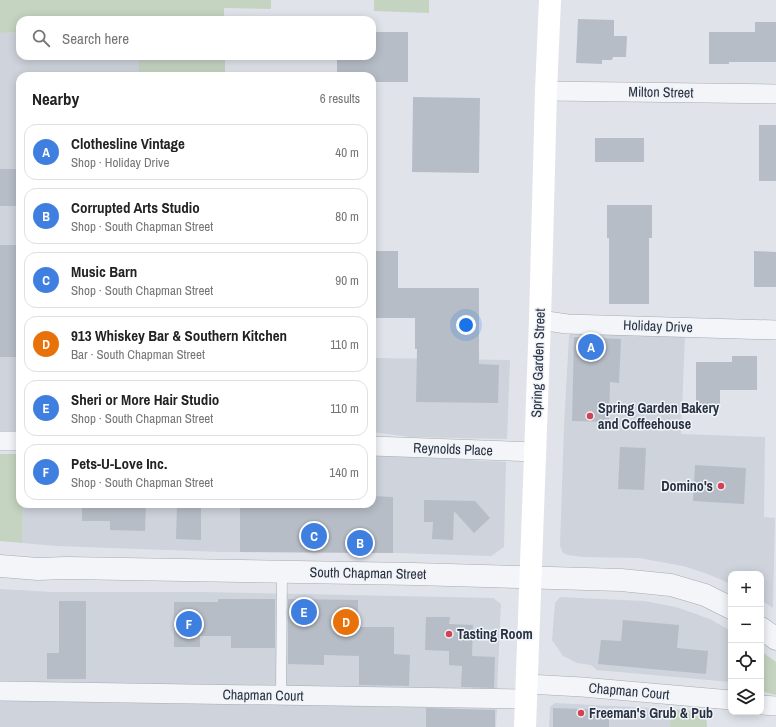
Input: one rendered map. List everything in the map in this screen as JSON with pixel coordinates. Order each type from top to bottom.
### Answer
[{"type":"main road","name":"Spring Garden Street","points":[[525,727],[550,0]]},
{"type":"street","name":"Milton Street","points":[[546,91],[776,94]]},
{"type":"street","name":"Holiday Drive","points":[[540,320],[567,324],[776,330]]},
{"type":"street","points":[[0,441],[16,441]]},
{"type":"street","name":"Reynolds Place","points":[[376,446],[535,452]]},
{"type":"street","name":"South Chapman Street","points":[[0,566],[38,569],[66,568],[414,574],[621,580],[671,585],[705,595],[729,607]]},
{"type":"street","points":[[764,630],[776,639]]},
{"type":"street","name":"Chapman Court","points":[[0,691],[281,695],[527,692],[582,687],[728,700]]},
{"type":"street","points":[[764,705],[776,706]]},
{"type":"lane","points":[[281,695],[282,572]]},
{"type":"shaded area","points":[[16,32],[16,60],[139,60],[139,72],[16,72],[16,432],[0,432],[0,33]]},
{"type":"shaded area","points":[[572,331],[685,334],[681,434],[765,437],[764,517],[775,518],[773,608],[764,602],[764,571],[728,571],[728,583],[683,566],[639,558],[583,557],[563,553],[560,546],[569,336]]},
{"type":"shaded area","points":[[376,358],[510,360],[507,439],[410,437],[376,433]]},
{"type":"shaded area","points":[[376,455],[506,462],[504,547],[491,556],[395,553],[222,552],[56,546],[22,543],[23,508],[376,508]]},
{"type":"shaded area","points":[[0,589],[52,592],[202,592],[493,598],[501,604],[497,692],[0,681]]},
{"type":"shaded area","points":[[560,597],[644,601],[676,607],[710,619],[728,629],[728,682],[597,670],[591,665],[577,663],[563,656],[552,640],[555,603]]},
{"type":"shaded area","points":[[0,698],[497,709],[496,727],[0,727]]},
{"type":"shaded area","points":[[555,703],[671,709],[670,727],[549,727],[550,707]]},
{"type":"green space","points":[[0,0],[271,0],[271,9],[224,8],[224,16],[16,16],[16,32],[0,33]]},
{"type":"green space","points":[[374,0],[429,0],[429,13],[374,11]]},
{"type":"green space","points":[[139,60],[225,60],[225,72],[139,72]]},
{"type":"green space","points":[[0,454],[16,454],[16,508],[23,508],[22,543],[0,541]]},
{"type":"green space","points":[[764,653],[776,662],[776,695],[764,692]]},
{"type":"green space","points":[[671,709],[706,712],[707,727],[670,727]]},
{"type":"building","points":[[578,19],[614,20],[614,36],[627,36],[626,57],[613,57],[612,60],[602,60],[602,64],[576,63]]},
{"type":"building","points":[[755,22],[776,22],[776,62],[729,62],[729,64],[709,64],[709,32],[755,32]]},
{"type":"building","points":[[376,32],[408,32],[408,82],[376,82],[376,72],[337,72],[337,60],[376,60]]},
{"type":"building","points":[[413,97],[480,98],[479,173],[412,172]]},
{"type":"building","points":[[759,125],[776,125],[776,181],[759,181]]},
{"type":"building","points":[[595,138],[644,138],[644,162],[595,162]]},
{"type":"building","points":[[0,169],[16,169],[16,206],[0,206]]},
{"type":"building","points":[[607,205],[652,205],[652,238],[649,238],[649,304],[609,304],[609,238],[607,238]]},
{"type":"building","points":[[0,245],[16,245],[16,357],[0,357]]},
{"type":"building","points":[[376,251],[398,251],[398,288],[479,288],[479,364],[499,365],[498,403],[416,402],[417,349],[415,349],[415,318],[376,318]]},
{"type":"building","points":[[754,251],[776,252],[776,287],[754,287]]},
{"type":"building","points":[[574,337],[621,339],[619,383],[610,382],[609,422],[572,421]]},
{"type":"building","points":[[732,356],[757,356],[757,390],[720,390],[720,408],[696,408],[696,362],[732,362]]},
{"type":"building","points":[[620,447],[646,448],[644,490],[618,489]]},
{"type":"building","points":[[695,465],[746,468],[744,504],[693,501]]},
{"type":"building","points":[[376,496],[393,497],[393,553],[240,552],[240,508],[376,508]]},
{"type":"building","points":[[424,500],[475,501],[490,518],[474,533],[454,511],[453,540],[432,539],[433,522],[424,522]]},
{"type":"building","points":[[82,508],[146,508],[145,531],[110,530],[110,521],[82,521]]},
{"type":"building","points":[[177,508],[201,508],[201,540],[176,539]]},
{"type":"building","points":[[218,599],[275,599],[275,648],[231,648],[231,636],[200,636],[200,647],[174,647],[174,602],[218,602]]},
{"type":"building","points":[[288,599],[358,600],[358,627],[394,627],[394,654],[410,655],[409,686],[359,685],[359,656],[324,655],[324,665],[288,664]]},
{"type":"building","points":[[59,601],[86,601],[86,679],[47,679],[47,653],[59,653]]},
{"type":"building","points":[[426,617],[450,617],[449,624],[473,625],[472,656],[495,657],[494,688],[461,687],[462,666],[449,665],[449,651],[425,650]]},
{"type":"building","points":[[623,620],[679,625],[677,648],[708,651],[706,674],[598,664],[601,640],[621,641]]},
{"type":"building","points":[[426,708],[495,710],[495,727],[426,727]]},
{"type":"building","points":[[553,708],[609,710],[609,727],[553,727]]},
{"type":"place","name":"Clothesline Vintage","points":[[591,347]]},
{"type":"place","name":"Spring Garden Bakery and Coffeehouse","points":[[590,416]]},
{"type":"place","name":"Domino's","points":[[721,486]]},
{"type":"place","name":"Music Barn","points":[[314,536]]},
{"type":"place","name":"Corrupted Arts Studio","points":[[360,543]]},
{"type":"place","name":"Sheri or More Hair Studio","points":[[304,612]]},
{"type":"place","name":"913 Whiskey Bar & Southern Kitchen","points":[[346,622]]},
{"type":"place","name":"Pets-U-Love Inc.","points":[[189,624]]},
{"type":"place","name":"Tasting Room","points":[[449,634]]},
{"type":"place","name":"Freeman's Grub & Pub","points":[[581,713]]}]
